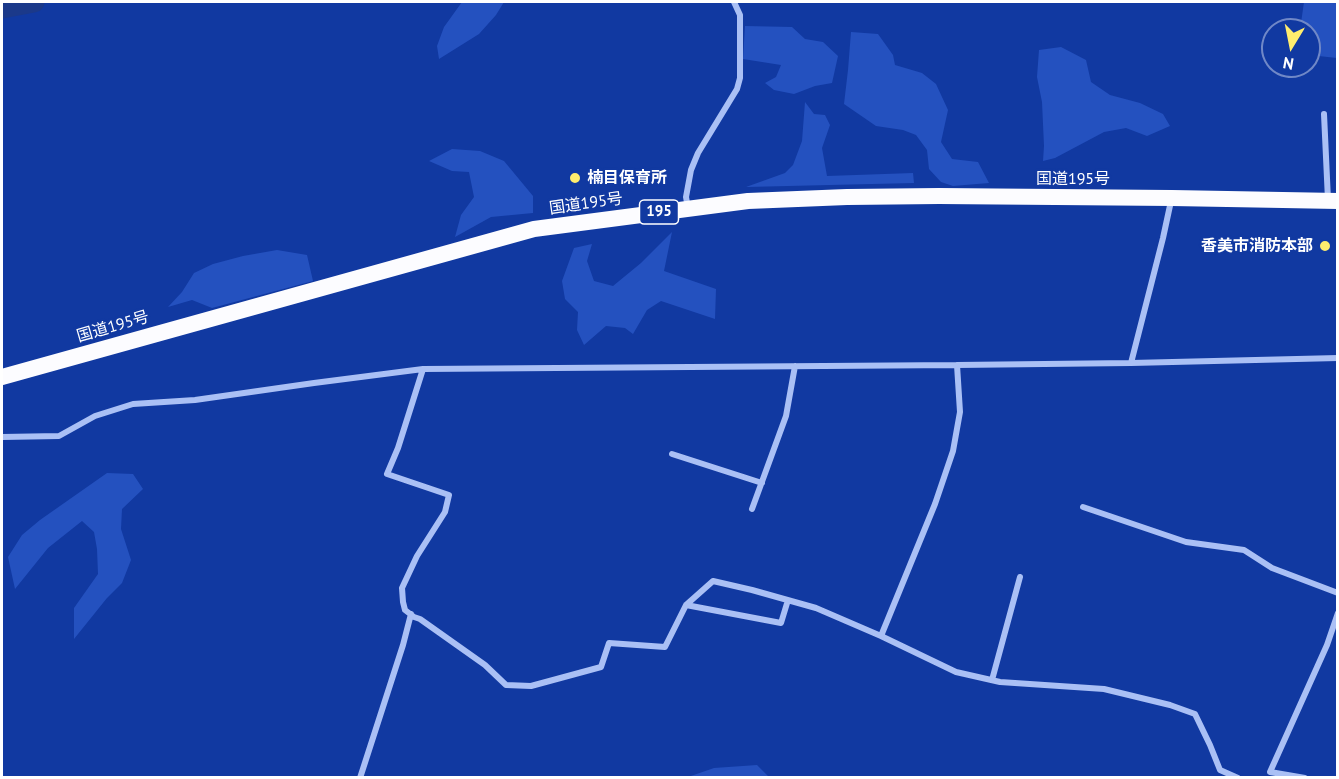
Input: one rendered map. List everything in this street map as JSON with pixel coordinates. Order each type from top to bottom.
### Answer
[{"type":"highway","name":"国道195号","points":[[2,377],[534,229],[748,201],[847,197],[1333,201]]},
{"type":"street","points":[[688,209],[686,197],[691,170],[698,153],[737,89],[740,78],[741,15],[734,2]]},
{"type":"street","points":[[1324,114],[1333,201]]},
{"type":"street","points":[[1131,363],[1172,198]]},
{"type":"street","points":[[2,437],[59,436],[95,416],[133,404],[195,400],[423,369],[1131,363],[1338,358]]},
{"type":"street","points":[[881,636],[935,504],[953,451],[960,412],[957,365]]},
{"type":"street","points":[[752,509],[786,416],[795,366]]},
{"type":"street","points":[[423,369],[398,448],[387,474],[449,495],[445,512],[417,556],[402,588],[405,610],[485,664],[506,685],[531,686],[601,667],[609,643],[664,647],[686,605],[713,581],[816,608],[956,672],[1000,682],[1104,689],[1170,705],[1195,714],[1220,770],[1238,777]]},
{"type":"street","points":[[672,454],[762,483]]},
{"type":"street","points":[[1083,507],[1186,542],[1244,550],[1272,568],[1338,593]]},
{"type":"street","points":[[992,680],[1020,577]]},
{"type":"street","points":[[686,605],[781,622],[788,600]]},
{"type":"street","points":[[1305,777],[1269,775],[1327,645],[1338,613]]},
{"type":"street","points":[[360,777],[411,614]]},
{"type":"shaded area","points":[[462,2],[504,2],[479,34],[439,59],[437,46],[444,27]]},
{"type":"shaded area","points":[[1304,2],[1337,2],[1337,58],[1321,56],[1321,18],[1302,18]]},
{"type":"shaded area","points":[[745,26],[792,27],[805,39],[823,42],[838,56],[832,83],[815,86],[794,94],[774,90],[765,83],[776,77],[781,65],[743,59]]},
{"type":"shaded area","points":[[851,32],[878,34],[893,55],[895,65],[922,73],[936,84],[948,110],[941,142],[952,159],[978,162],[989,183],[953,186],[941,182],[929,169],[927,150],[916,135],[903,130],[876,126],[844,104]]},
{"type":"shaded area","points":[[1061,47],[1086,60],[1091,82],[1110,95],[1140,103],[1163,114],[1170,126],[1147,136],[1126,128],[1104,132],[1055,158],[1043,161],[1042,102],[1037,77],[1039,50]]},
{"type":"shaded area","points":[[805,102],[814,114],[825,115],[830,125],[822,148],[827,176],[913,173],[914,183],[746,187],[785,173],[793,165],[802,141]]},
{"type":"shaded area","points":[[452,149],[480,151],[504,161],[533,196],[533,213],[491,217],[455,237],[461,215],[474,197],[469,172],[452,171],[429,161]]},
{"type":"shaded area","points":[[672,232],[664,271],[716,289],[715,319],[661,301],[647,310],[633,334],[625,328],[606,326],[584,345],[577,330],[578,312],[565,299],[562,281],[574,248],[592,244],[587,261],[594,281],[613,286],[641,263]]},
{"type":"shaded area","points":[[277,250],[307,255],[313,281],[212,308],[192,300],[168,307],[182,292],[194,273],[213,264]]},
{"type":"shaded area","points":[[107,473],[133,474],[143,489],[122,509],[121,529],[131,560],[122,583],[74,639],[74,608],[98,574],[94,532],[82,521],[48,548],[15,589],[8,557],[22,535]]},
{"type":"shaded area","points":[[757,765],[769,777],[688,777],[714,768]]},
{"type":"waterway","points":[[2,8],[34,2]]},
{"type":"place","name":"楠目保育所","points":[[575,178]]},
{"type":"place","name":"香美市消防本部","points":[[1325,246]]}]
